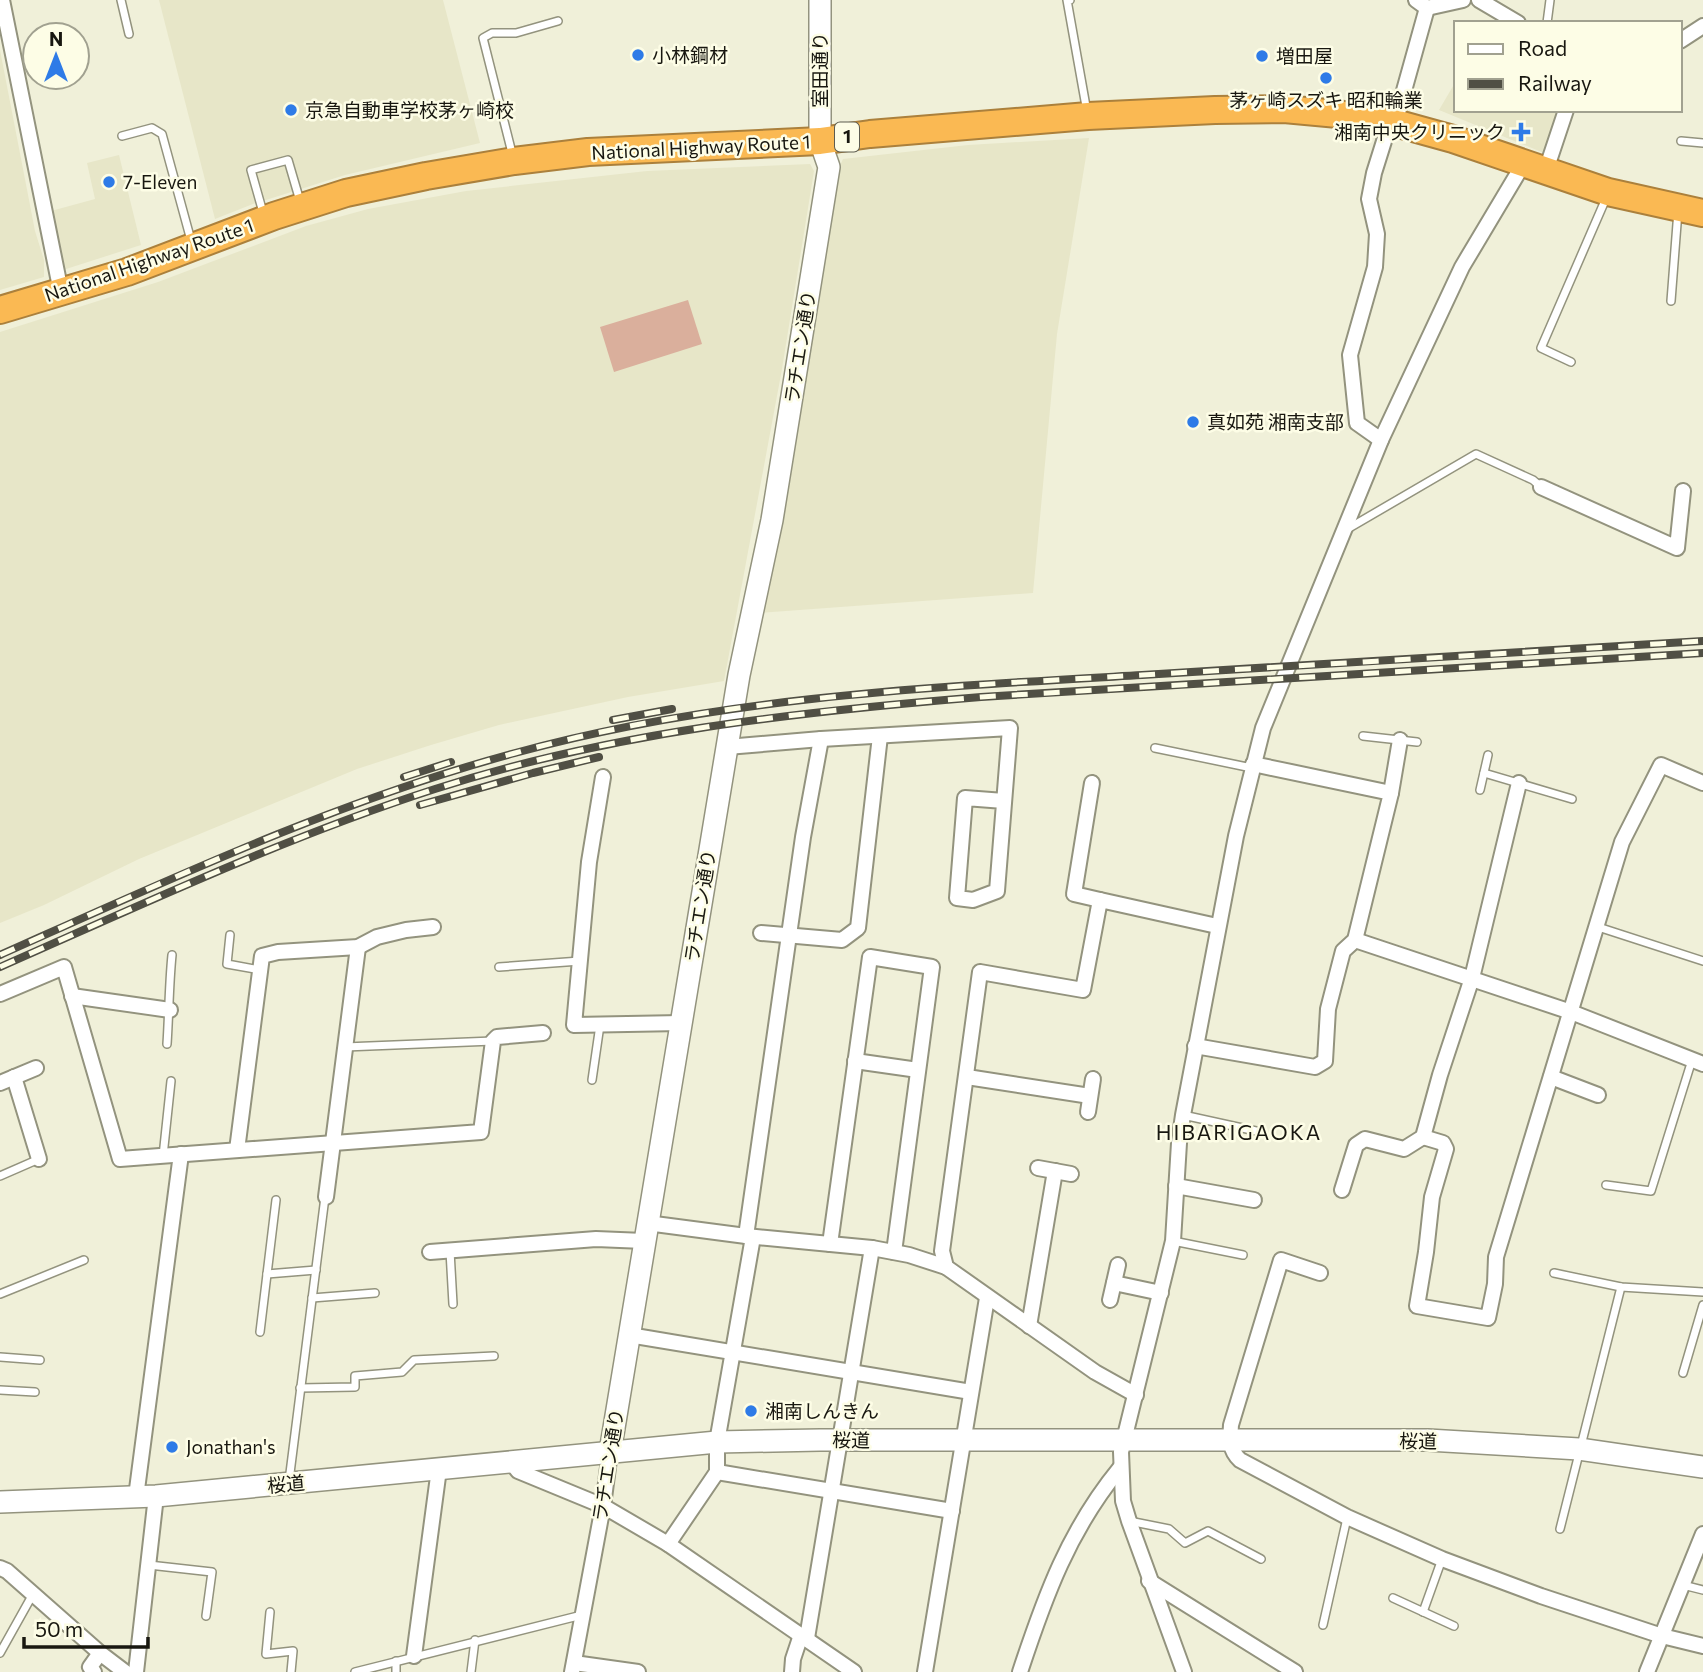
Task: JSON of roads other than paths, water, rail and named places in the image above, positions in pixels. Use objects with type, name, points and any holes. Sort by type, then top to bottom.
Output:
[{"type":"highway","name":"National Highway Route 1","points":[[0,310],[127,272],[265,220],[359,190],[514,161],[588,152],[820,141],[1088,116],[1284,109],[1338,114],[1392,123],[1453,139],[1608,192],[1691,210]]},
{"type":"street","points":[[2,0],[61,292]]},
{"type":"street","name":"室田通り","points":[[820,0],[820,141]]},
{"type":"street","points":[[1381,440],[1357,423],[1350,355],[1375,267],[1377,234],[1369,199],[1374,173],[1392,123],[1422,4],[1463,0]]},
{"type":"street","points":[[1479,0],[1515,21]]},
{"type":"street","points":[[1682,40],[1703,26]]},
{"type":"street","points":[[1184,1672],[1149,1581],[1123,1502],[1120,1468],[1124,1441],[1173,1241],[1183,1115],[1217,926],[1252,766],[1263,729],[1381,440],[1462,267],[1535,167],[1565,112]]},
{"type":"street","name":"ラチエン通り","points":[[573,1668],[603,1506],[743,654],[772,520],[829,167],[820,141]]},
{"type":"street","points":[[1541,487],[1677,548],[1683,491]]},
{"type":"street","points":[[727,747],[1010,728],[997,891],[973,900],[957,898],[965,798],[1004,801]]},
{"type":"street","points":[[761,933],[842,940],[858,928],[880,736]]},
{"type":"street","points":[[668,1544],[717,1472],[717,1442],[750,1237],[788,935],[821,739]]},
{"type":"street","points":[[1195,1046],[1315,1067],[1325,1061],[1328,1009],[1343,951],[1355,940],[1391,793],[1400,740]]},
{"type":"street","points":[[1423,1137],[1443,1143],[1446,1149],[1432,1197],[1417,1306],[1488,1318],[1495,1284],[1496,1257],[1622,842],[1661,765],[1703,783]]},
{"type":"street","points":[[1252,766],[1391,793]]},
{"type":"street","points":[[603,777],[589,862],[574,1025],[681,1023]]},
{"type":"street","points":[[1092,783],[1074,894],[1217,926]]},
{"type":"street","points":[[1342,1191],[1356,1144],[1364,1139],[1404,1149],[1423,1137],[1472,978],[1519,783]]},
{"type":"street","points":[[946,1267],[942,1251],[980,972],[1083,990],[1100,900]]},
{"type":"street","points":[[237,1150],[262,956],[278,952],[358,947],[377,937],[433,927]]},
{"type":"street","points":[[1355,940],[1571,1012],[1697,1062]]},
{"type":"street","points":[[326,1197],[358,947]]},
{"type":"street","points":[[830,1244],[870,957],[932,967],[894,1252]]},
{"type":"street","points":[[0,994],[64,968],[120,1159],[481,1132],[493,1041],[497,1037],[543,1033]]},
{"type":"street","points":[[72,996],[170,1010]]},
{"type":"street","points":[[855,1061],[918,1070]]},
{"type":"street","points":[[36,1069],[7,1080],[39,1160]]},
{"type":"street","points":[[967,1077],[1090,1096]]},
{"type":"street","points":[[1551,1077],[1598,1095]]},
{"type":"street","points":[[1088,1112],[1093,1079]]},
{"type":"street","points":[[136,1672],[149,1565],[146,1497],[181,1154]]},
{"type":"street","points":[[1038,1168],[1071,1174]]},
{"type":"street","points":[[1029,1326],[1055,1171]]},
{"type":"street","points":[[1176,1186],[1254,1200]]},
{"type":"street","points":[[430,1252],[596,1239],[646,1232],[750,1237],[894,1252],[946,1267],[1094,1372],[1136,1395]]},
{"type":"street","points":[[792,1672],[793,1659],[804,1637],[832,1490],[872,1248]]},
{"type":"street","points":[[1320,1273],[1281,1260],[1231,1424],[1230,1441],[1234,1455],[1240,1461],[1347,1517],[1442,1559],[1541,1596],[1662,1636],[1703,1646]]},
{"type":"street","points":[[1110,1300],[1118,1265]]},
{"type":"street","points":[[1114,1283],[1161,1293]]},
{"type":"street","points":[[925,1672],[987,1298]]},
{"type":"street","points":[[629,1335],[971,1392]]},
{"type":"street","name":"桜道","points":[[0,1502],[146,1497],[717,1442],[1429,1440],[1579,1449],[1703,1467]]},
{"type":"street","points":[[511,1462],[531,1478],[603,1506],[668,1544],[854,1672]]},
{"type":"street","points":[[1020,1672],[1040,1613],[1077,1529],[1099,1494],[1120,1468]]},
{"type":"street","points":[[414,1656],[439,1469]]},
{"type":"street","points":[[717,1472],[952,1511]]},
{"type":"street","points":[[1647,1672],[1702,1540]]},
{"type":"street","points":[[0,1568],[125,1672]]},
{"type":"street","points":[[1149,1581],[1295,1672]]},
{"type":"street","points":[[94,1672],[90,1667],[100,1653]]},
{"type":"street","points":[[573,1668],[638,1672]]},
{"type":"lane","points":[[121,0],[129,34]]},
{"type":"lane","points":[[1070,0],[1067,0],[1088,116]]},
{"type":"lane","points":[[1547,21],[1550,0]]},
{"type":"lane","points":[[514,161],[483,38],[492,33],[516,33],[558,21]]},
{"type":"lane","points":[[122,136],[152,128],[162,134],[193,248]]},
{"type":"lane","points":[[1681,141],[1703,143]]},
{"type":"lane","points":[[265,220],[251,170],[288,160],[302,207]]},
{"type":"lane","points":[[1571,362],[1541,348],[1608,192]]},
{"type":"lane","points":[[1671,301],[1691,210]]},
{"type":"lane","points":[[1344,531],[1476,454],[1533,480],[1541,487]]},
{"type":"lane","points":[[1363,736],[1417,742]]},
{"type":"lane","points":[[1155,748],[1252,766]]},
{"type":"lane","points":[[1480,790],[1488,755]]},
{"type":"lane","points":[[1484,773],[1572,799]]},
{"type":"lane","points":[[1595,925],[1703,961]]},
{"type":"lane","points":[[230,934],[227,964],[260,970]]},
{"type":"lane","points":[[167,1044],[170,1010],[167,1000],[172,955]]},
{"type":"lane","points":[[499,967],[580,961]]},
{"type":"lane","points":[[592,1080],[601,1024]]},
{"type":"lane","points":[[345,1047],[493,1041]]},
{"type":"lane","points":[[1606,1185],[1651,1191],[1697,1062]]},
{"type":"lane","points":[[163,1156],[171,1082]]},
{"type":"lane","points":[[1183,1115],[1256,1131]]},
{"type":"lane","points":[[0,1176],[39,1160]]},
{"type":"lane","points":[[289,1484],[326,1197]]},
{"type":"lane","points":[[261,1332],[276,1200]]},
{"type":"lane","points":[[1173,1241],[1242,1255]]},
{"type":"lane","points":[[450,1251],[453,1304]]},
{"type":"lane","points":[[0,1294],[84,1260]]},
{"type":"lane","points":[[267,1274],[316,1270]]},
{"type":"lane","points":[[1554,1273],[1621,1287],[1702,1292],[1703,1282]]},
{"type":"lane","points":[[1559,1529],[1621,1287]]},
{"type":"lane","points":[[312,1298],[375,1293]]},
{"type":"lane","points":[[1683,1373],[1703,1305]]},
{"type":"lane","points":[[300,1388],[355,1387],[355,1376],[401,1372],[414,1360],[494,1356]]},
{"type":"lane","points":[[0,1357],[40,1360]]},
{"type":"lane","points":[[0,1390],[35,1392]]},
{"type":"lane","points":[[1323,1625],[1347,1517]]},
{"type":"lane","points":[[1129,1521],[1169,1529],[1185,1543],[1208,1531],[1261,1559]]},
{"type":"lane","points":[[1423,1612],[1442,1559]]},
{"type":"lane","points":[[149,1565],[212,1572],[206,1616]]},
{"type":"lane","points":[[1683,1585],[1703,1590]]},
{"type":"lane","points":[[0,1653],[33,1593]]},
{"type":"lane","points":[[1393,1598],[1454,1626]]},
{"type":"lane","points":[[270,1612],[266,1654],[293,1651],[291,1672]]},
{"type":"lane","points":[[355,1672],[582,1615]]},
{"type":"lane","points":[[471,1672],[475,1640]]},
{"type":"lane","points":[[396,1661],[396,1672]]},
{"type":"railway","points":[[0,955],[254,844],[383,794],[515,753],[669,719],[826,698],[984,684],[1703,641]]},
{"type":"railway","points":[[0,967],[215,872],[379,808],[502,769],[637,739],[774,718],[981,697],[1703,653]]},
{"type":"railway","points":[[613,720],[672,709]]},
{"type":"railway","points":[[420,805],[599,757]]},
{"type":"railway","points":[[404,777],[451,762]]},
{"type":"place","name":"小林鋼材","points":[[638,55]]},
{"type":"place","name":"増田屋","points":[[1262,56]]},
{"type":"place","name":"茅ヶ崎スズキ 昭和輪業","points":[[1326,78]]},
{"type":"place","name":"京急自動車学校茅ヶ崎校","points":[[291,110]]},
{"type":"place","name":"湘南中央クリニック","points":[[1521,132]]},
{"type":"place","name":"7-Eleven","points":[[109,182]]},
{"type":"place","name":"真如苑 湘南支部","points":[[1193,422]]},
{"type":"place","name":"湘南しんきん","points":[[751,1411]]},
{"type":"place","name":"Jonathan's","points":[[172,1447]]},
{"type":"district","name":"HIBARIGAOKA","points":[[1239,1133]]}]
